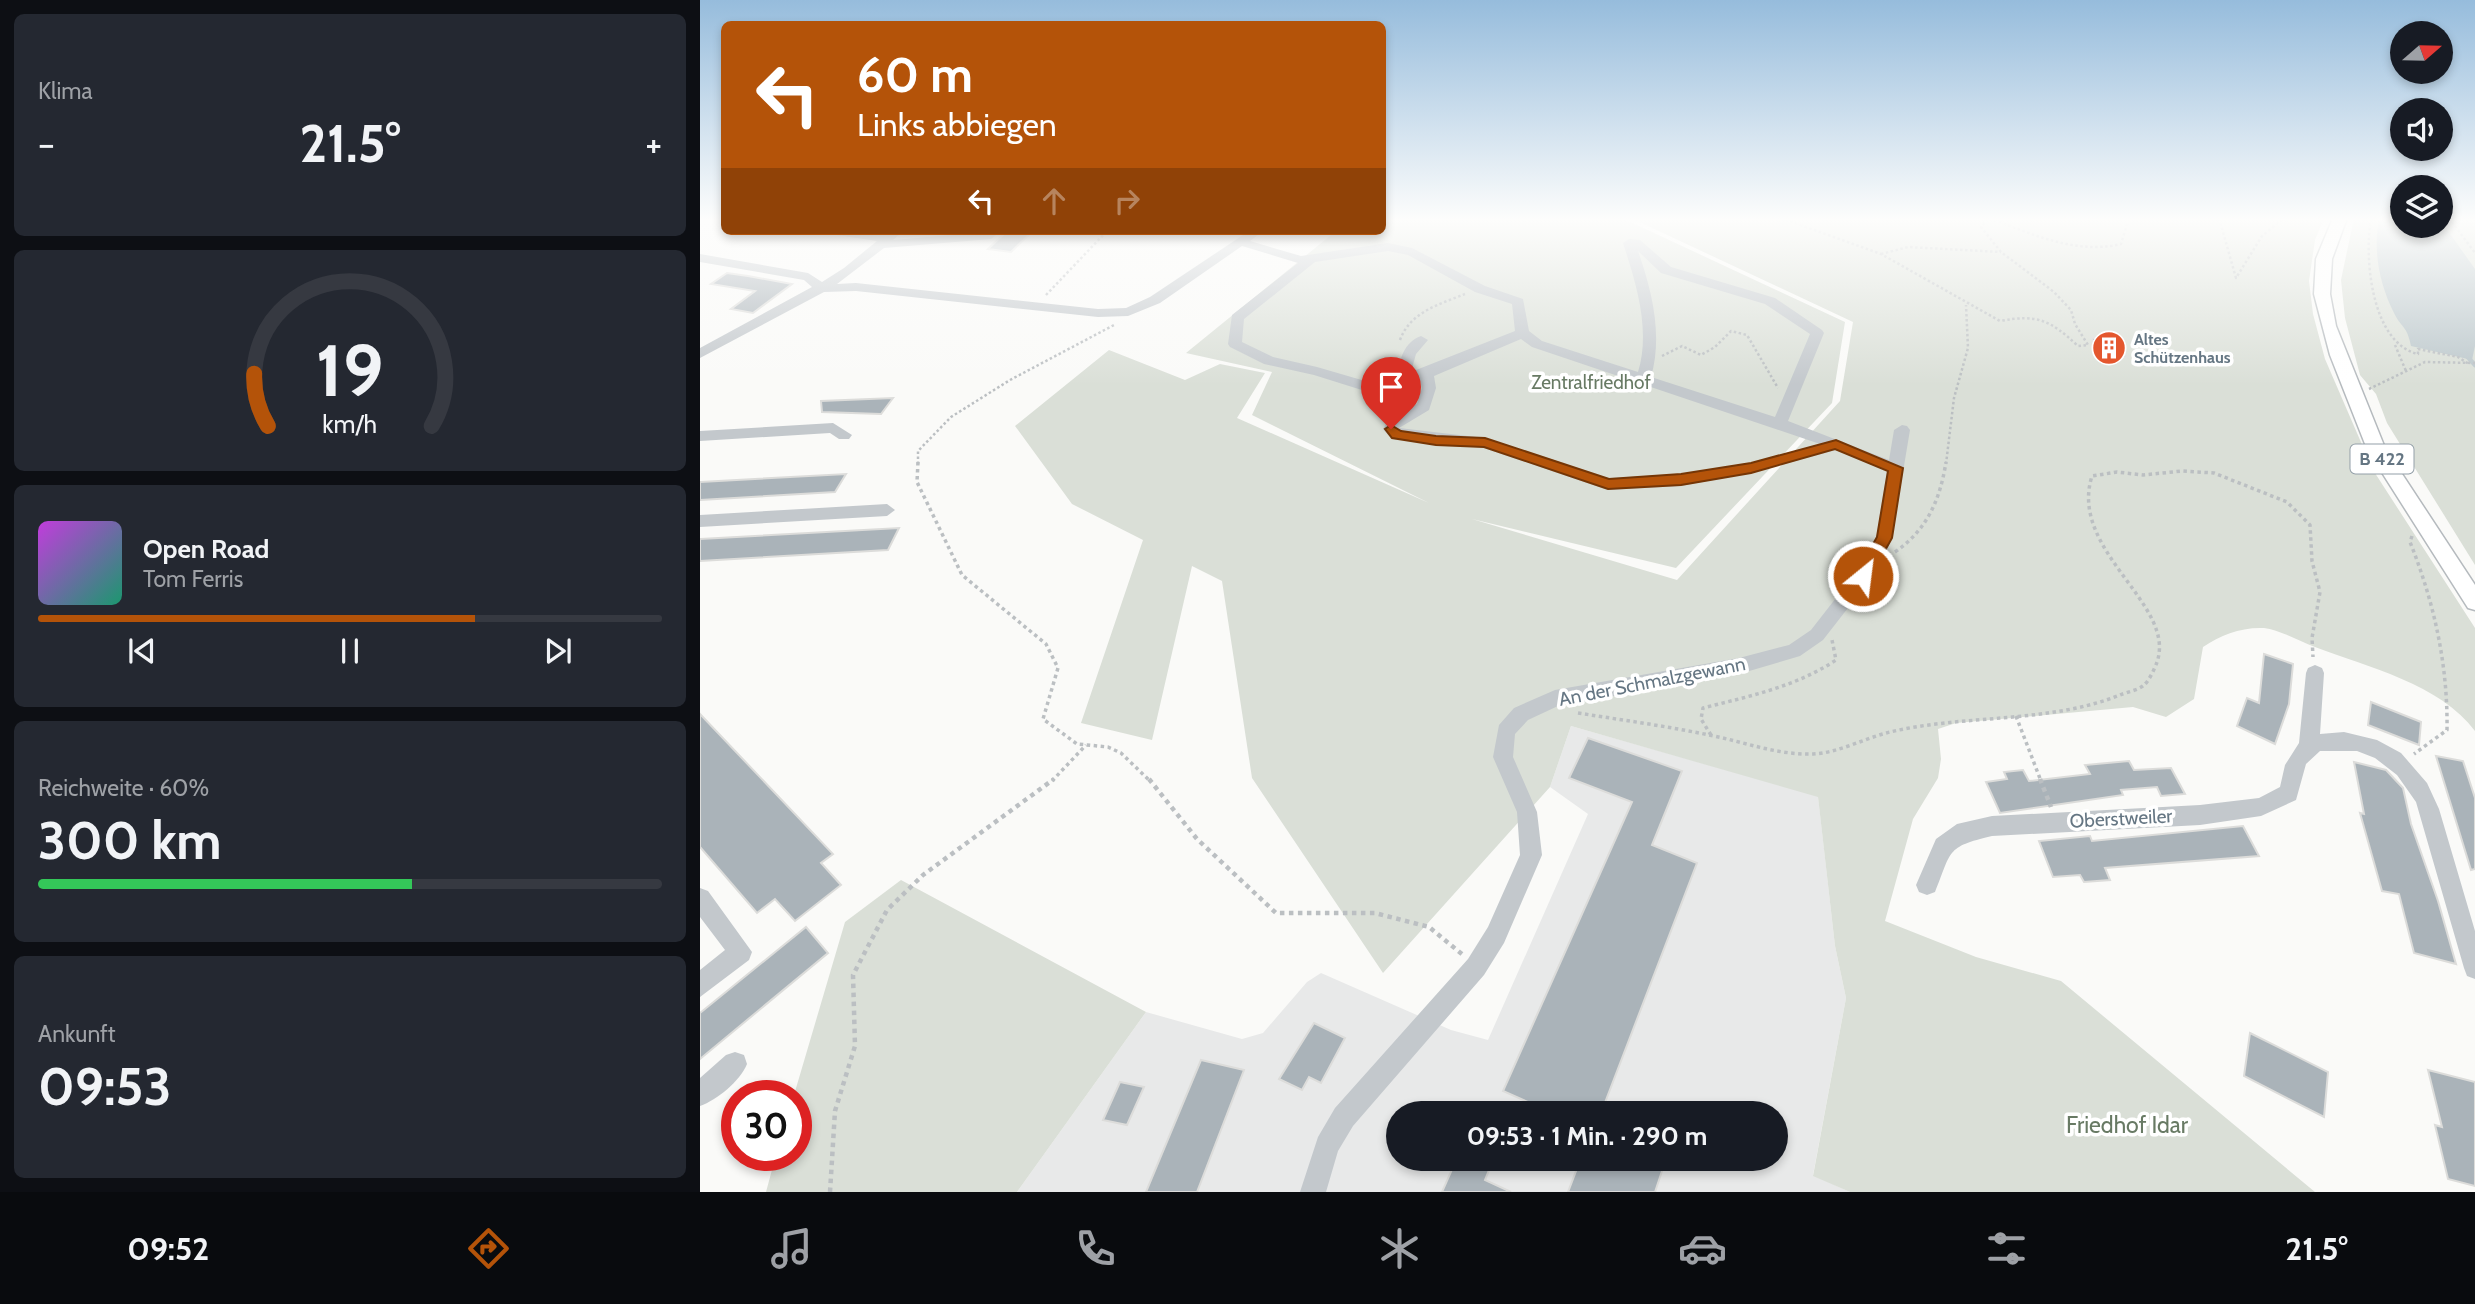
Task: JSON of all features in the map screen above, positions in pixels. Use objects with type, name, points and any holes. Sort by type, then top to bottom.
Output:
[{"type":"main road","name":"B 422","points":[[2323,274],[2322,294],[2328,326],[2376,449],[2475,602]]},
{"type":"street","points":[[789,274],[808,277],[821,288],[856,287],[1098,313],[1128,312],[1155,300],[1194,274]]},
{"type":"street","points":[[700,354],[845,274]]},
{"type":"street","points":[[1293,274],[1237,318],[1234,344],[1269,361],[1317,371],[1365,386],[1426,374],[1522,333]]},
{"type":"street","points":[[1452,274],[1480,289],[1518,302],[1522,333],[1537,344],[1836,444],[1895,468]]},
{"type":"street","points":[[1640,274],[1650,361],[1643,378]]},
{"type":"street","points":[[1678,274],[1770,301],[1818,333],[1779,425]]},
{"type":"street","points":[[1403,378],[1409,353],[1421,340]]},
{"type":"street","points":[[1426,374],[1429,388],[1424,407],[1394,423],[1391,429],[1397,435],[1485,443],[1608,484],[1681,480],[1751,468],[1836,444]]},
{"type":"street","points":[[700,436],[833,428],[844,435]]},
{"type":"street","name":"An der Schmalzgewann","points":[[1313,1192],[1327,1146],[1344,1116],[1476,967],[1496,936],[1531,855],[1527,811],[1503,757],[1506,730],[1521,714],[1555,698],[1739,666],[1794,651],[1817,635],[1868,566],[1884,538],[1902,430]]},
{"type":"street","points":[[700,521],[887,510]]},
{"type":"street","name":"Oberstweiler","points":[[1927,885],[1943,846],[1957,834],[1992,826],[2200,814],[2261,807],[2289,793],[2295,762],[2309,746],[2315,673]]},
{"type":"street","points":[[2309,746],[2333,741],[2362,745],[2387,754],[2421,791],[2475,968]]},
{"type":"street","points":[[700,899],[741,952],[700,985]]},
{"type":"street","points":[[700,1094],[735,1064]]},
{"type":"path","points":[[1035,306],[1066,274]]},
{"type":"path","points":[[1914,274],[1966,305],[2000,321],[2026,316],[2054,324],[2078,346],[2088,345],[2075,324],[2071,310],[2054,292],[2030,274]]},
{"type":"path","points":[[2370,274],[2383,322],[2406,371]]},
{"type":"path","points":[[1409,353],[1399,348],[1402,333],[1409,323],[1434,306],[1480,289]]},
{"type":"path","points":[[1868,566],[1907,546],[1933,514],[1947,464],[1953,403],[1969,347],[1966,305]]},
{"type":"path","points":[[1128,312],[1112,327],[1010,380],[951,417],[918,451],[917,482],[962,575],[1045,644],[1058,668],[1043,719],[1077,744],[1108,747],[1121,753],[1147,777],[1197,839],[1276,913],[1375,913],[1429,927],[1476,967]]},
{"type":"path","points":[[1650,361],[1682,346],[1701,355],[1715,347],[1731,331],[1746,335],[1775,387],[1791,397]]},
{"type":"path","points":[[2394,342],[2411,352],[2418,354],[2418,349],[2458,357],[2469,364]]},
{"type":"path","points":[[2354,397],[2425,362],[2475,363]]},
{"type":"path","points":[[1576,713],[1712,735],[1767,751],[1816,754],[1913,727],[1951,720],[2016,716],[2105,701],[2145,685],[2158,662],[2159,629],[2107,553],[2094,526],[2086,495],[2092,476],[2117,472],[2143,475],[2182,471],[2214,473],[2287,502],[2310,525],[2312,561],[2320,593],[2312,638],[2315,673]]},
{"type":"path","points":[[2399,764],[2447,730],[2449,701],[2426,578],[2410,542],[2418,517]]},
{"type":"path","points":[[1712,735],[1701,719],[1703,708],[1786,686],[1818,673],[1836,660],[1832,640],[1817,635]]},
{"type":"path","points":[[2016,716],[2057,822]]},
{"type":"path","points":[[830,1192],[835,1111],[855,1046],[853,975],[887,910],[923,875],[1056,778],[1086,744]]},
{"type":"shaded area","points":[[2380,274],[2475,274],[2475,346],[2472,360],[2411,346],[2406,330],[2389,302]]},
{"type":"shaded area","points":[[1571,726],[1818,796],[1835,946],[1846,998],[1813,1175],[1850,1192],[1017,1192],[1146,1012],[1242,1039],[1263,1033],[1307,982],[1321,973],[1451,1030],[1488,1040],[1588,814],[1550,787]]},
{"type":"green space","points":[[1284,274],[1741,274],[1845,322],[1832,403],[1676,568],[1472,519],[1677,580],[1840,401],[1853,322],[1750,274],[2310,274],[2313,314],[2325,359],[2373,470],[2475,628],[2475,731],[2443,701],[2380,670],[2270,629],[2256,628],[2232,633],[2203,647],[2194,699],[2166,717],[2133,707],[1956,723],[1938,729],[1941,759],[1938,778],[1913,819],[1885,921],[1976,957],[2061,981],[2315,1192],[1850,1192],[1813,1176],[1846,998],[1835,946],[1818,797],[1571,726],[1550,787],[1383,973],[1252,778],[1222,581],[1192,566],[1152,740],[1081,723],[1143,540],[1072,504],[1015,426],[1109,350],[1185,380],[1220,364],[1265,373],[1237,418],[1429,503],[1252,415],[1272,372],[1186,353]]},
{"type":"green space","points":[[2342,274],[2475,274],[2475,565],[2387,423],[2376,394],[2360,375],[2345,318]]},
{"type":"green space","points":[[901,880],[1146,1012],[1017,1192],[766,1192],[772,1171],[812,1171],[812,1080],[798,1080],[845,922]]},
{"type":"building","points":[[726,274],[731,274],[792,284],[753,313],[731,309],[755,291],[711,284]]},
{"type":"building","name":"Altes Schützenhaus","points":[[2114,337],[2127,357],[2104,358],[2091,338]]},
{"type":"building","points":[[893,398],[881,414],[822,412],[821,401]]},
{"type":"building","points":[[846,474],[835,492],[700,500],[700,482]]},
{"type":"building","points":[[899,528],[888,550],[700,561],[700,539]]},
{"type":"building","points":[[2264,654],[2293,664],[2289,704],[2275,744],[2237,726],[2247,698],[2259,703]]},
{"type":"building","points":[[2371,702],[2421,722],[2419,745],[2368,725]]},
{"type":"building","points":[[700,714],[833,854],[821,863],[841,885],[795,921],[775,899],[757,913],[700,847]]},
{"type":"building","points":[[1588,738],[1682,771],[1652,845],[1697,863],[1606,1101],[1526,1101],[1503,1091],[1632,802],[1569,778]]},
{"type":"building","points":[[2436,756],[2463,761],[2475,798],[2475,869],[2471,870]]},
{"type":"building","points":[[2129,761],[2134,770],[2171,768],[2185,794],[2161,796],[2157,787],[2121,790],[2123,795],[2000,813],[1986,782],[2007,779],[2004,772],[2023,770],[2029,781],[2090,774],[2085,765]]},
{"type":"building","points":[[2354,762],[2386,770],[2403,788],[2411,824],[2438,901],[2456,964],[2414,953],[2399,894],[2382,891],[2360,813],[2364,814]]},
{"type":"building","points":[[2243,826],[2259,856],[2105,868],[2110,880],[2084,882],[2080,875],[2053,877],[2039,841],[2090,836],[2092,841]]},
{"type":"building","points":[[806,927],[828,953],[700,1059],[700,1013]]},
{"type":"building","points":[[1314,1023],[1345,1038],[1321,1083],[1309,1077],[1302,1090],[1279,1079]]},
{"type":"building","points":[[2250,1033],[2328,1072],[2324,1117],[2244,1076]]},
{"type":"building","points":[[1201,1060],[1244,1070],[1197,1192],[1146,1192]]},
{"type":"building","points":[[2428,1070],[2475,1082],[2475,1186],[2448,1179],[2435,1125],[2442,1127]]},
{"type":"building","points":[[1120,1082],[1144,1087],[1127,1125],[1103,1120]]},
{"type":"building","points":[[1451,1171],[1489,1171],[1485,1180],[1511,1192],[1442,1192]]},
{"type":"building","points":[[1576,1171],[1662,1171],[1655,1192],[1568,1192]]},
{"type":"waterway","points":[[2465,354],[2475,365]]},
{"type":"place","name":"Altes Schützenhaus","points":[[2109,348]]},
{"type":"route","points":[[1391,429],[1397,435],[1485,443],[1608,484],[1681,480],[1751,468],[1836,444],[1895,468],[1884,538],[1863,576]]},
{"type":"park label","name":"Zentralfriedhof","points":[[1591,382]]},
{"type":"park label","name":"Friedhof Idar","points":[[2127,1125]]}]
